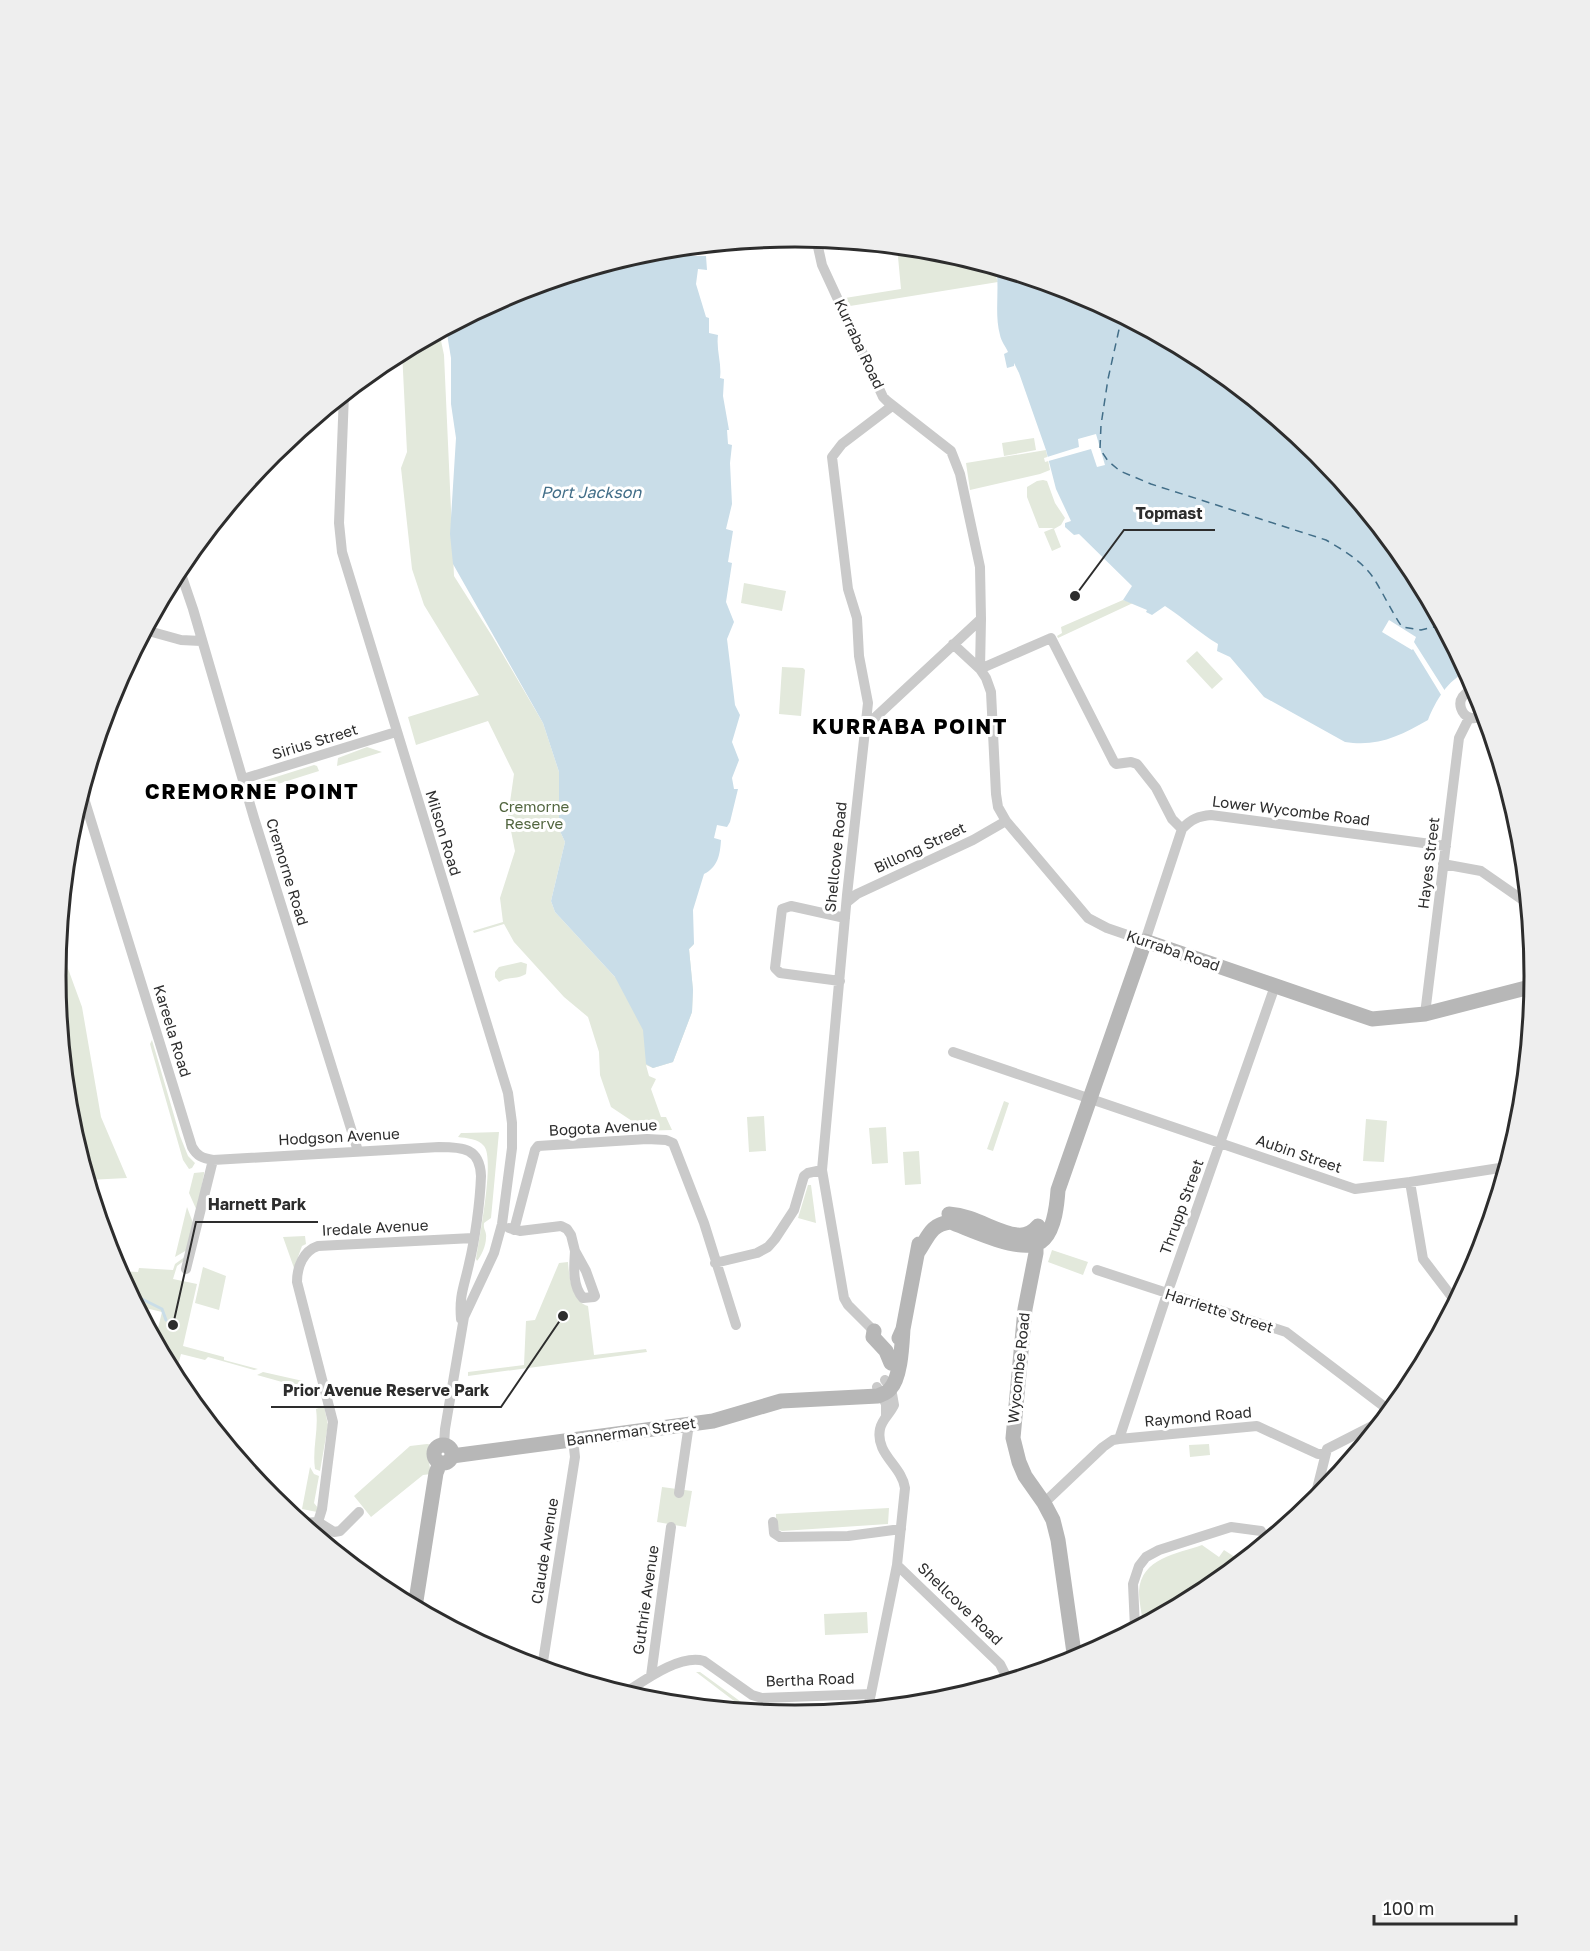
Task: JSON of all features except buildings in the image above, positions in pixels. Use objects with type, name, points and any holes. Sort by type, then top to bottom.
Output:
[{"type":"main road","name":"Kurraba Road","points":[[1145,941],[1372,1019],[1425,1014],[1523,989]]},
{"type":"main road","name":"Wycombe Road","points":[[1073,1649],[1058,1539],[1053,1520],[1025,1476],[1013,1438],[1025,1309],[1035,1238],[1058,1190],[1145,941]]},
{"type":"main road","points":[[884,1387],[898,1367],[920,1236],[926,1223],[937,1216],[950,1214],[966,1216],[1017,1235],[1035,1238]]},
{"type":"main road","points":[[884,1387],[903,1329]]},
{"type":"main road","points":[[874,1331],[873,1337],[886,1351],[891,1363]]},
{"type":"main road","name":"Bannerman Street","points":[[445,1455],[719,1420],[778,1402],[884,1387]]},
{"type":"main road","points":[[415,1598],[436,1473],[445,1455]]},
{"type":"street","name":"Kurraba Road","points":[[818,247],[822,265],[839,304],[884,396],[892,406],[951,451],[960,474],[980,567],[980,669]]},
{"type":"street","name":"Milson Road","points":[[344,403],[339,523],[341,546],[508,1093],[513,1135],[502,1224],[494,1253],[466,1310],[462,1325]]},
{"type":"street","name":"Shellcove Road","points":[[874,1331],[844,1298],[822,1170],[867,697],[859,656],[857,618],[848,589],[832,457],[842,444],[892,406]]},
{"type":"street","name":"Cremorne Road","points":[[183,580],[358,1151]]},
{"type":"street","points":[[866,726],[981,619]]},
{"type":"street","points":[[153,632],[181,640],[201,641]]},
{"type":"street","points":[[980,669],[1051,638],[1114,762],[1116,764],[1131,762],[1137,764],[1156,788],[1172,819],[1182,830],[1145,941]]},
{"type":"street","name":"Kurraba Road","points":[[953,644],[980,669],[991,692],[996,794],[998,807],[1006,821],[1088,918],[1101,926],[1145,941]]},
{"type":"street","name":"Hayes Street","points":[[1425,1014],[1459,738],[1469,718],[1461,710],[1462,699],[1467,693]]},
{"type":"street","points":[[1469,718],[1477,719]]},
{"type":"street","name":"Sirius Street","points":[[243,779],[396,732]]},
{"type":"street","name":"Kareela Road","points":[[86,806],[192,1147],[201,1157],[213,1160]]},
{"type":"street","name":"Lower Wycombe Road","points":[[1182,830],[1193,819],[1211,815],[1446,846]]},
{"type":"street","name":"Billong Street","points":[[847,902],[856,894],[973,840],[1006,821]]},
{"type":"street","points":[[1443,864],[1481,871],[1519,898]]},
{"type":"street","points":[[840,981],[780,974],[775,968],[782,909],[790,906],[845,918]]},
{"type":"street","name":"Thrupp Street","points":[[1119,1439],[1167,1294],[1275,986]]},
{"type":"street","name":"Aubin Street","points":[[953,1052],[1355,1189],[1498,1168]]},
{"type":"street","name":"Bogota Avenue","points":[[514,1230],[538,1146],[666,1140],[673,1143],[704,1223],[736,1325]]},
{"type":"street","name":"Hodgson Avenue","points":[[213,1160],[452,1147],[467,1150],[477,1157],[481,1168],[480,1195],[473,1238]]},
{"type":"street","points":[[186,1269],[213,1160]]},
{"type":"street","points":[[715,1263],[757,1253],[768,1246],[794,1210],[804,1176],[807,1173],[822,1170]]},
{"type":"street","points":[[1410,1182],[1423,1259],[1450,1295]]},
{"type":"street","points":[[502,1224],[514,1230],[564,1227],[571,1235],[575,1251]]},
{"type":"street","points":[[445,1455],[445,1429],[462,1325],[460,1304],[473,1238]]},
{"type":"street","name":"Iredale Avenue","points":[[318,1522],[322,1509],[333,1422],[297,1282],[297,1273],[306,1253],[318,1246],[473,1238]]},
{"type":"street","points":[[469,1265],[472,1271],[482,1277]]},
{"type":"street","name":"Harriette Street","points":[[1096,1270],[1286,1332],[1383,1406]]},
{"type":"street","name":"Shellcove Road","points":[[884,1387],[894,1405],[886,1415],[879,1439],[884,1452],[905,1484],[897,1565],[1000,1664],[1005,1674]]},
{"type":"street","points":[[679,1493],[689,1424]]},
{"type":"street","name":"Raymond Road","points":[[1044,1503],[1113,1440],[1257,1426],[1318,1454],[1325,1454]]},
{"type":"street","points":[[1318,1482],[1327,1449],[1364,1430]]},
{"type":"street","name":"Claude Avenue","points":[[543,1659],[574,1457],[573,1439]]},
{"type":"street","points":[[312,1522],[318,1522],[329,1531],[340,1531],[359,1512]]},
{"type":"street","points":[[773,1522],[774,1533],[780,1537],[848,1536],[901,1529]]},
{"type":"street","name":"Guthrie Avenue","points":[[651,1676],[671,1527]]},
{"type":"street","points":[[1134,1620],[1132,1584],[1139,1566],[1146,1557],[1159,1550],[1231,1527],[1261,1531]]},
{"type":"street","points":[[870,1700],[897,1565]]},
{"type":"street","name":"Bertha Road","points":[[635,1686],[680,1662],[695,1659],[704,1661],[752,1695],[762,1698],[871,1694]]},
{"type":"green space","points":[[898,254],[984,271],[995,274],[998,282],[850,306],[845,298],[901,289]]},
{"type":"green space","name":"Cremorne Reserve","points":[[441,339],[444,355],[454,576],[543,723],[559,772],[559,829],[565,842],[551,901],[555,912],[615,977],[694,944],[689,949],[693,990],[692,1012],[673,1062],[653,1068],[646,1065],[649,1076],[656,1079],[651,1089],[661,1117],[666,1117],[672,1130],[638,1131],[635,1123],[611,1107],[600,1075],[599,1052],[588,1017],[564,997],[514,942],[504,924],[474,933],[473,931],[503,922],[500,898],[515,851],[508,816],[514,774],[488,721],[416,745],[408,717],[479,695],[424,605],[412,569],[401,468],[407,452],[403,361]]},
{"type":"green space","points":[[1034,438],[1036,450],[1004,456],[1002,443]]},
{"type":"green space","points":[[1046,450],[1050,470],[970,490],[966,463]]},
{"type":"green space","points":[[1043,480],[1047,481],[1055,503],[1065,518],[1061,525],[1054,529],[1061,547],[1052,551],[1044,532],[1054,528],[1039,528],[1027,497],[1027,487]]},
{"type":"green space","points":[[744,583],[786,591],[782,611],[741,603]]},
{"type":"green space","points":[[1123,600],[1133,603],[1058,638],[1057,636],[1062,633],[1061,627]]},
{"type":"green space","points":[[1197,651],[1223,679],[1212,689],[1186,661]]},
{"type":"green space","points":[[782,667],[805,670],[801,716],[779,714]]},
{"type":"green space","points":[[367,747],[382,752],[337,766],[338,758]]},
{"type":"green space","points":[[314,765],[319,771],[262,789],[260,782]]},
{"type":"green space","points":[[521,962],[527,964],[526,974],[499,982],[495,977],[495,972],[499,967]]},
{"type":"green space","points":[[66,964],[82,1007],[101,1117],[127,1178],[96,1180],[91,1164],[72,1071]]},
{"type":"green space","points":[[152,1040],[180,1136],[188,1156],[195,1163],[189,1169],[183,1160],[150,1044]]},
{"type":"green space","points":[[1004,1101],[1009,1103],[993,1151],[987,1149]]},
{"type":"green space","points":[[764,1116],[766,1151],[749,1152],[747,1117]]},
{"type":"green space","points":[[1366,1119],[1387,1121],[1384,1162],[1363,1161]]},
{"type":"green space","points":[[886,1127],[888,1163],[872,1164],[869,1128]]},
{"type":"green space","points":[[499,1132],[491,1218],[484,1223],[486,1241],[477,1261],[487,1182],[487,1154],[484,1146],[479,1142],[458,1137],[461,1133]]},
{"type":"green space","points":[[919,1151],[921,1184],[905,1185],[903,1152]]},
{"type":"green space","points":[[204,1172],[197,1211],[189,1193],[194,1173]]},
{"type":"green space","points":[[808,1185],[811,1185],[816,1223],[798,1218]]},
{"type":"green space","points":[[187,1207],[193,1223],[187,1250],[175,1257]]},
{"type":"green space","points":[[305,1236],[306,1244],[302,1246],[294,1268],[283,1237]]},
{"type":"green space","points":[[1052,1250],[1088,1262],[1083,1275],[1048,1262]]},
{"type":"green space","points":[[186,1256],[185,1260],[177,1266],[173,1279],[197,1284],[183,1346],[258,1369],[254,1370],[208,1357],[205,1360],[181,1354],[178,1364],[158,1329],[162,1312],[147,1308],[129,1272],[138,1272],[139,1268],[173,1270],[175,1264]]},
{"type":"green space","points":[[568,1262],[575,1294],[583,1304],[588,1306],[594,1355],[646,1349],[647,1352],[468,1376],[468,1372],[524,1365],[526,1321],[535,1320],[559,1263]]},
{"type":"green space","points":[[203,1267],[226,1276],[219,1310],[195,1303]]},
{"type":"green space","points":[[263,1372],[304,1383],[300,1387],[257,1375]]},
{"type":"green space","points":[[324,1406],[328,1425],[320,1471],[315,1469],[314,1461],[316,1409]]},
{"type":"green space","points":[[1209,1444],[1210,1455],[1190,1457],[1189,1445]]},
{"type":"green space","points":[[433,1445],[428,1456],[431,1474],[423,1475],[371,1517],[354,1496],[410,1446]]},
{"type":"green space","points":[[310,1467],[314,1474],[319,1476],[314,1503],[318,1508],[317,1512],[302,1509]]},
{"type":"green space","points":[[662,1487],[692,1491],[686,1527],[657,1522]]},
{"type":"green space","points":[[889,1508],[888,1524],[782,1531],[776,1529],[776,1514]]},
{"type":"green space","points":[[1202,1545],[1219,1557],[1224,1550],[1235,1557],[1200,1582],[1142,1616],[1139,1599],[1141,1580],[1153,1564]]},
{"type":"green space","points":[[867,1612],[868,1633],[825,1635],[824,1614]]},
{"type":"green space","points":[[696,1672],[700,1672],[742,1702],[735,1702]]},
{"type":"water","name":"Port Jackson","points":[[690,255],[706,256],[707,270],[698,269],[696,284],[706,317],[709,318],[709,333],[718,335],[720,378],[724,379],[723,396],[729,430],[727,430],[728,444],[732,445],[730,463],[732,504],[726,529],[733,531],[728,562],[732,563],[726,602],[734,622],[727,639],[735,705],[740,715],[732,742],[739,760],[732,778],[734,789],[738,789],[730,822],[727,827],[717,825],[714,838],[721,840],[719,856],[712,868],[704,874],[693,910],[694,944],[689,949],[693,990],[692,1012],[673,1062],[653,1068],[646,1064],[643,1030],[615,977],[555,912],[551,901],[565,842],[559,829],[559,772],[543,723],[453,564],[450,534],[456,438],[451,404],[451,358],[447,335],[516,302],[606,271]]},
{"type":"water","points":[[996,275],[1029,285],[1074,302],[1160,344],[1239,397],[1276,427],[1310,460],[1343,495],[1401,570],[1426,611],[1459,676],[1438,699],[1428,720],[1388,739],[1368,743],[1345,742],[1264,697],[1230,657],[1217,651],[1218,644],[1165,606],[1152,615],[1146,612],[1147,610],[1123,600],[1132,586],[1079,534],[1074,535],[1065,527],[1065,523],[1071,521],[1056,489],[1046,450],[1019,373],[1014,363],[1014,366],[1007,368],[1004,354],[1008,352],[998,327]]},
{"type":"pier","points":[[1096,434],[1105,465],[1097,467],[1091,449],[1045,462],[1044,458],[1079,447],[1078,439]]},
{"type":"pier","points":[[1389,620],[1416,637],[1414,642],[1447,694],[1443,698],[1413,649],[1382,632]]},
{"type":"waterway","points":[[141,1299],[162,1309],[166,1320]]},
{"type":"ferry route","points":[[1120,324],[1101,425],[1100,449],[1108,461],[1120,471],[1151,484],[1326,540],[1347,553],[1366,569],[1402,627],[1421,630],[1435,627]]},
{"type":"place","name":"Topmast","points":[[1075,596]]},
{"type":"place","name":"Prior Avenue Reserve Park","points":[[563,1316]]},
{"type":"place","name":"Harnett Park","points":[[173,1325]]},
{"type":"district","name":"KURRABA POINT","points":[[910,727]]},
{"type":"district","name":"CREMORNE POINT","points":[[252,792]]}]
